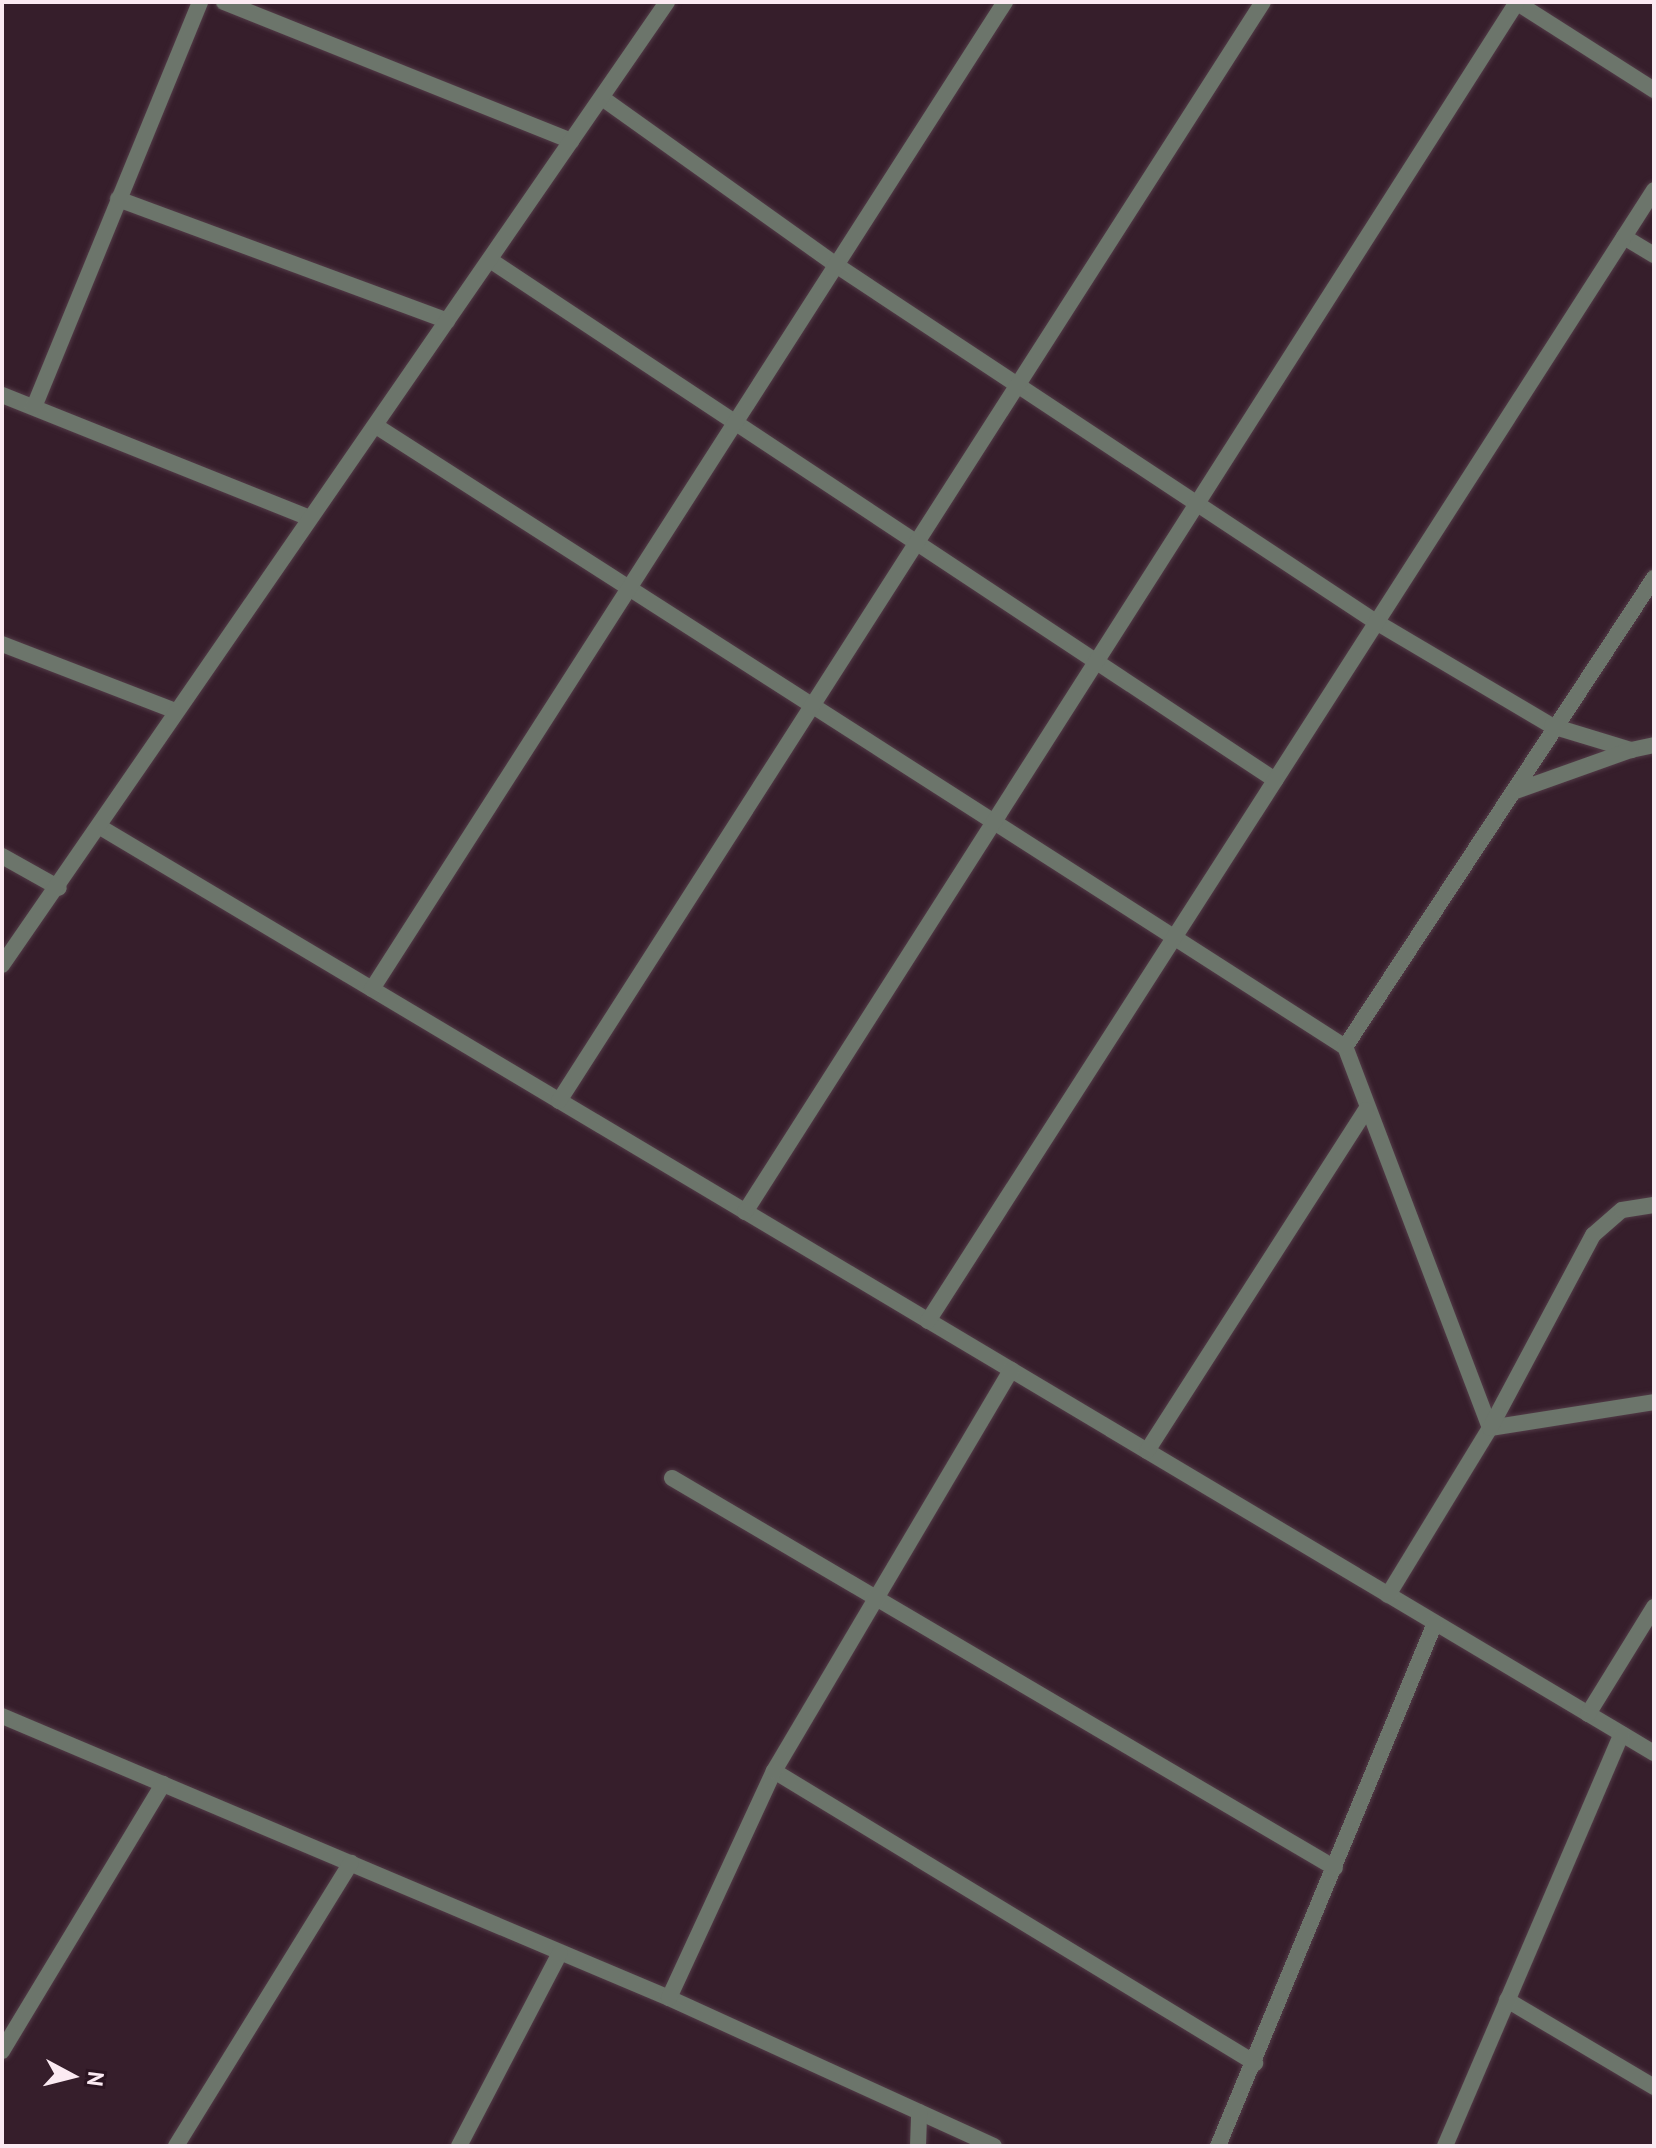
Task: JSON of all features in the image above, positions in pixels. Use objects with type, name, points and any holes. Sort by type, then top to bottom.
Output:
[{"type":"street","points":[[34,407],[200,2]]},
{"type":"street","points":[[224,2],[571,141]]},
{"type":"street","points":[[2,965],[59,888],[307,517],[376,426],[667,2]]},
{"type":"street","points":[[372,989],[629,588],[732,421],[1005,2]]},
{"type":"street","points":[[559,1101],[1263,2]]},
{"type":"street","points":[[745,1212],[1517,2],[1654,90]]},
{"type":"street","points":[[602,98],[836,265],[1376,622],[1552,726],[1631,750]]},
{"type":"street","points":[[928,1321],[1654,190]]},
{"type":"street","points":[[118,199],[447,321]]},
{"type":"street","points":[[1624,237],[1654,255]]},
{"type":"street","points":[[490,260],[1275,780]]},
{"type":"street","points":[[2,395],[307,517]]},
{"type":"street","points":[[376,426],[1345,1047],[1366,1110],[1490,1428]]},
{"type":"street","points":[[1345,1047],[1513,792],[1552,726],[1654,578]]},
{"type":"street","points":[[2,644],[176,711]]},
{"type":"street","points":[[1513,792],[1631,750],[1654,745]]},
{"type":"street","points":[[100,827],[1654,1753]]},
{"type":"street","points":[[2,856],[59,888]]},
{"type":"street","points":[[1147,1451],[1366,1110]]},
{"type":"street","points":[[1388,1595],[1490,1428],[1593,1235],[1622,1210],[1654,1205]]},
{"type":"street","points":[[669,1998],[774,1771],[874,1597],[1011,1370]]},
{"type":"street","points":[[1490,1428],[1654,1402]]},
{"type":"street","points":[[672,1478],[1335,1868]]},
{"type":"street","points":[[1588,1714],[1654,1607]]},
{"type":"street","points":[[1218,2146],[1435,1623]]},
{"type":"street","points":[[2,1716],[669,1998],[994,2146]]},
{"type":"street","points":[[1445,2146],[1622,1734]]},
{"type":"street","points":[[774,1771],[1255,2063]]},
{"type":"street","points":[[2,2051],[163,1784]]},
{"type":"street","points":[[176,2146],[351,1863]]},
{"type":"street","points":[[459,2146],[560,1953]]},
{"type":"street","points":[[1507,2000],[1654,2087]]},
{"type":"street","points":[[918,2146],[919,2112]]}]
